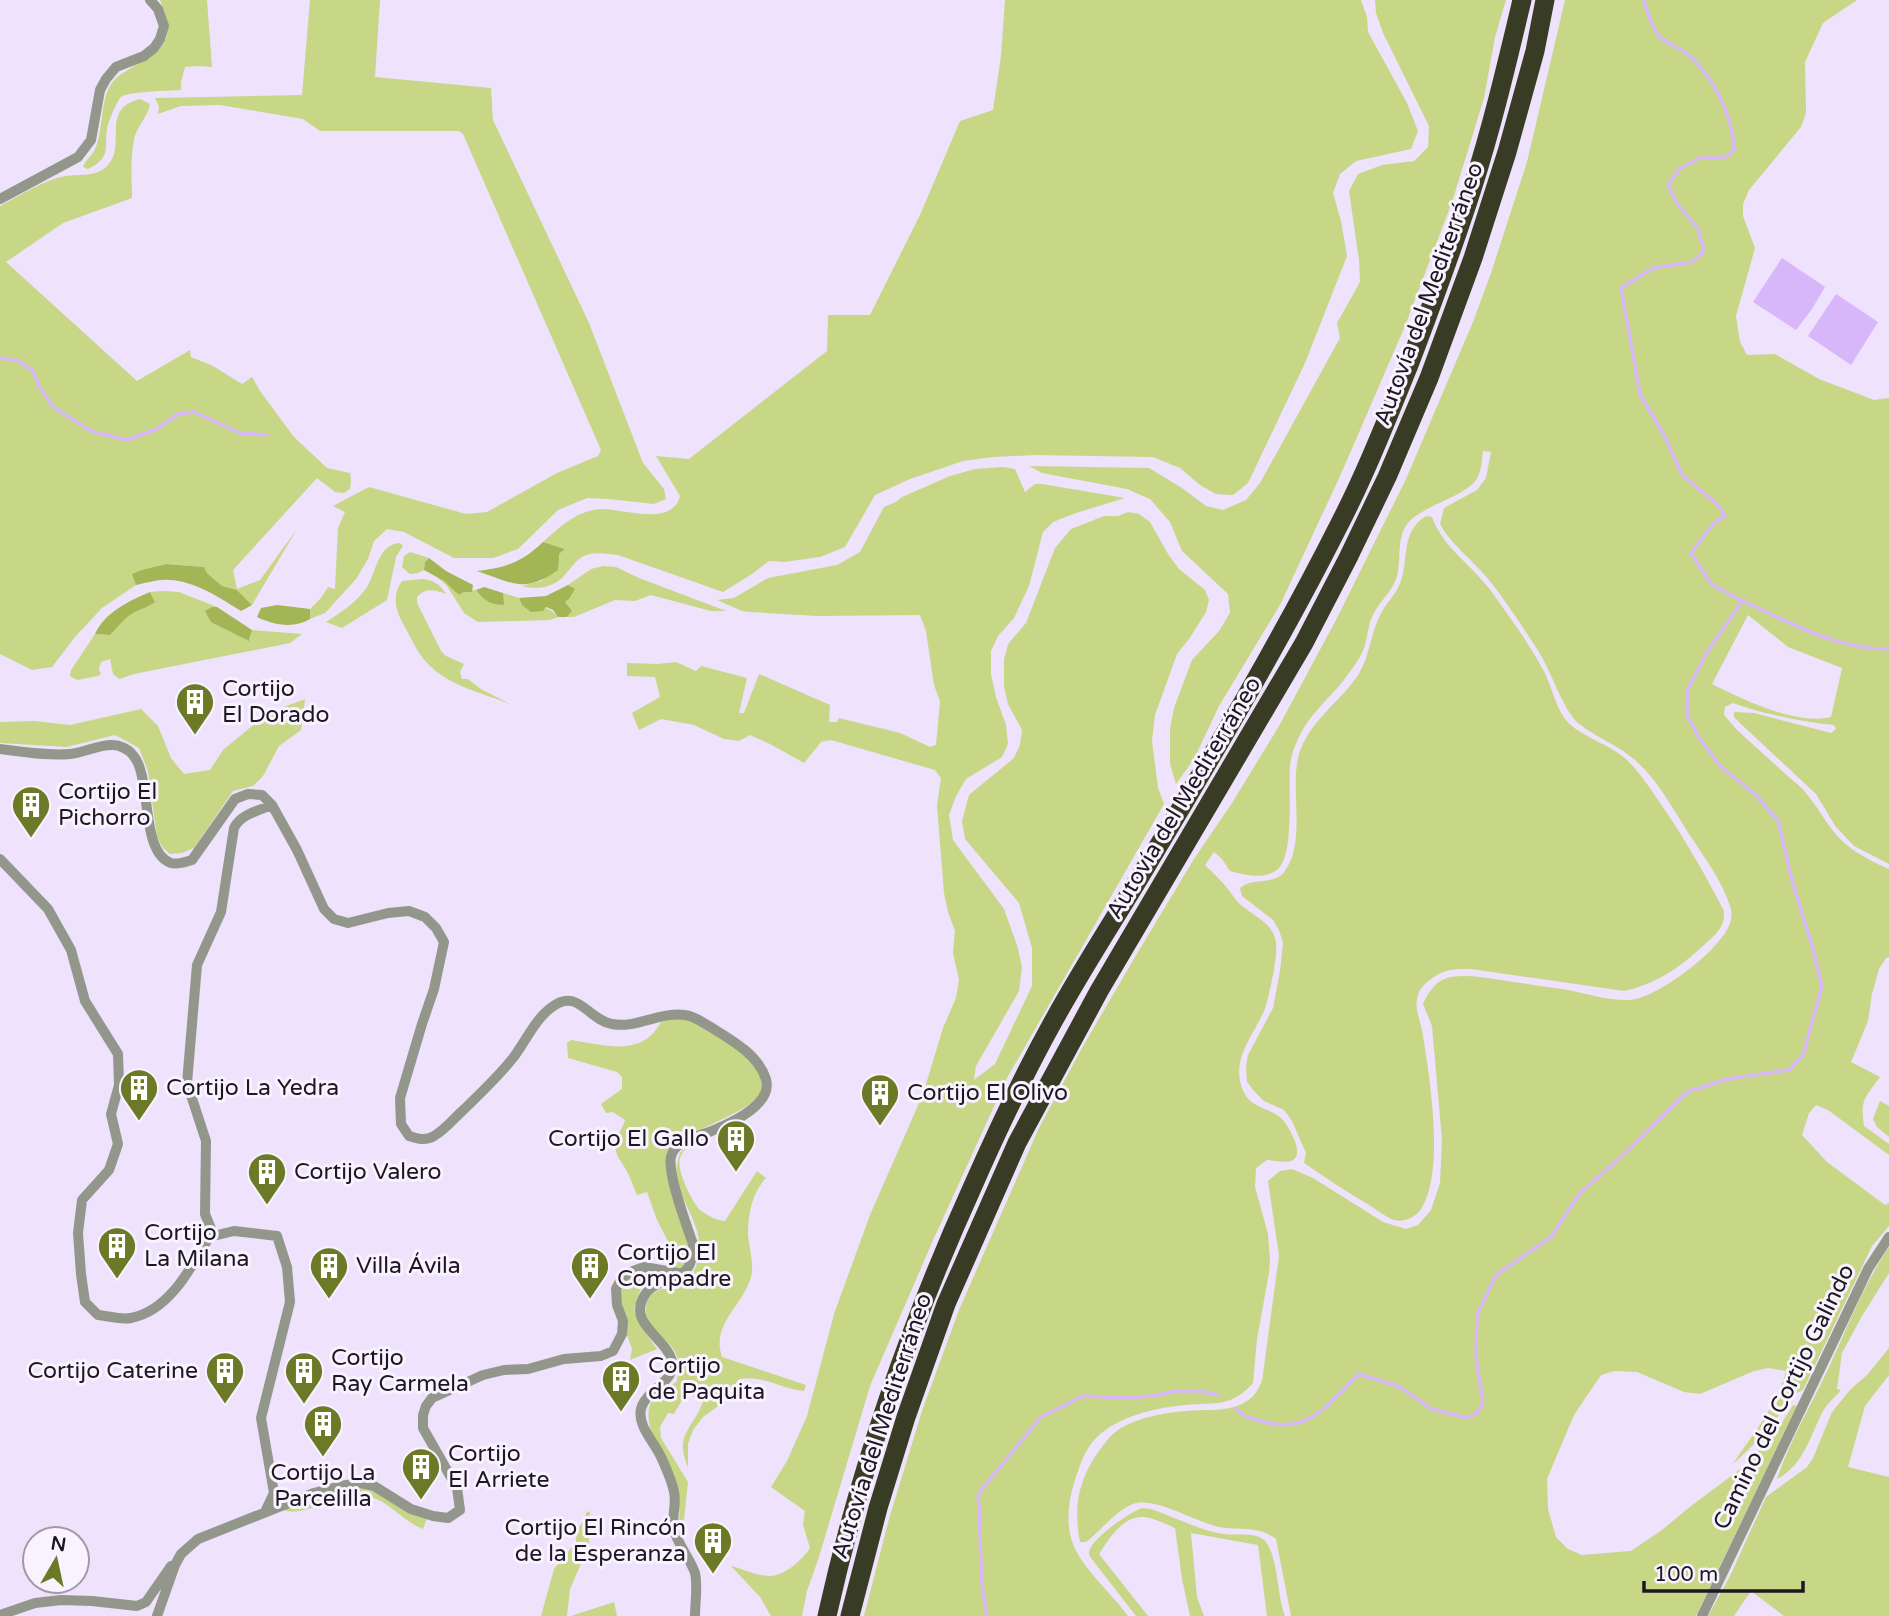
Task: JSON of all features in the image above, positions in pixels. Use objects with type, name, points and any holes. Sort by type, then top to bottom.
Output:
[{"type":"highway","name":"Autovía del Mediterráneo","points":[[827,1616],[873,1443],[908,1340],[996,1133],[1054,1020],[1251,689],[1339,525],[1387,419],[1435,298],[1472,187],[1502,83],[1522,0]]},
{"type":"highway","name":"Autovía del Mediterráneo","points":[[850,1616],[878,1508],[910,1404],[946,1304],[1017,1143],[1098,991],[1304,643],[1387,477],[1429,378],[1473,258],[1507,152],[1535,51],[1545,0]]},
{"type":"street","points":[[0,199],[78,157],[91,140],[100,90],[106,79],[116,67],[144,56],[160,39],[164,26],[158,9],[150,0]]},
{"type":"street","points":[[0,749],[71,754],[112,745],[132,753],[137,761],[145,792],[148,822],[157,851],[172,863],[192,860],[229,804],[241,795],[262,795],[272,805],[297,850],[324,909],[334,919],[348,923],[409,911],[425,917],[436,928],[444,942],[434,989],[400,1098],[401,1124],[409,1136],[420,1139],[432,1137],[442,1130],[513,1058],[545,1013],[563,1000],[573,1000],[602,1021],[614,1025],[666,1016],[685,1015],[695,1018],[731,1039],[758,1063],[767,1081],[763,1101],[715,1130],[674,1149],[671,1172],[693,1244],[691,1265],[684,1274],[656,1286],[642,1299],[640,1313],[643,1323],[672,1358],[673,1367],[669,1376],[646,1399],[641,1409],[642,1423],[660,1455],[674,1493],[674,1529],[695,1575],[695,1616]]},
{"type":"street","points":[[214,1236],[205,1214],[206,1141],[187,1083],[197,965],[221,912],[237,821],[272,805]]},
{"type":"street","points":[[0,859],[48,909],[71,950],[85,1001],[118,1055],[119,1085],[111,1114],[118,1144],[109,1170],[82,1200],[78,1233],[85,1302],[98,1315],[130,1318],[156,1308],[173,1291],[193,1265],[209,1237],[234,1231],[277,1236],[287,1268],[290,1302],[261,1418],[274,1493],[265,1512]]},
{"type":"street","name":"Camino del Cortijo Galindo","points":[[1702,1616],[1868,1269],[1889,1237]]},
{"type":"street","points":[[157,1616],[175,1565],[181,1554],[198,1539],[314,1493],[360,1483],[374,1486],[411,1509],[448,1518],[460,1510],[457,1488],[424,1428],[423,1415],[432,1398],[483,1375],[504,1370],[528,1370],[564,1359],[601,1356],[612,1351],[622,1334],[623,1321],[617,1305],[616,1289],[620,1281],[628,1273],[643,1267],[684,1274]]},
{"type":"street","points":[[0,1615],[35,1603],[61,1600],[137,1606],[146,1602],[169,1567],[175,1565]]},
{"type":"green space","points":[[160,0],[207,0],[212,67],[185,67],[181,90],[141,92],[121,97],[107,128],[104,156],[96,165],[88,169],[83,167],[98,142],[105,101],[112,83],[164,42],[167,25]]},
{"type":"green space","points":[[310,0],[380,0],[375,77],[491,88],[493,120],[589,323],[643,463],[664,489],[666,499],[654,504],[587,498],[558,510],[518,549],[493,558],[454,558],[404,532],[387,529],[374,541],[368,559],[356,579],[325,613],[310,619],[310,609],[328,587],[335,589],[338,528],[345,512],[333,506],[369,487],[466,514],[487,512],[557,473],[598,456],[601,450],[463,134],[459,131],[320,131],[303,119],[220,105],[181,106],[158,114],[159,107],[155,98],[302,95]]},
{"type":"green space","points":[[1005,0],[1361,0],[1367,17],[1368,32],[1407,103],[1418,131],[1411,149],[1356,161],[1340,174],[1333,193],[1347,256],[1305,363],[1248,483],[1233,495],[1216,494],[1180,468],[1153,457],[1034,455],[963,461],[910,479],[875,495],[845,547],[820,557],[784,562],[769,561],[723,592],[618,555],[601,553],[588,554],[581,558],[564,576],[549,585],[539,588],[522,586],[542,581],[565,549],[543,542],[576,516],[600,509],[657,514],[675,506],[680,496],[656,456],[689,459],[827,351],[828,315],[870,315],[920,215],[960,121],[993,110]]},
{"type":"green space","points":[[1375,0],[1506,0],[1495,37],[1484,98],[1452,202],[1405,326],[1341,474],[1280,605],[1219,706],[1194,759],[1176,784],[1170,764],[1170,729],[1174,708],[1192,660],[1219,631],[1230,613],[1228,594],[1182,551],[1170,522],[1150,499],[1127,489],[1042,473],[1029,466],[1149,468],[1206,506],[1223,510],[1246,500],[1260,483],[1340,338],[1337,323],[1360,282],[1349,191],[1358,174],[1382,165],[1414,161],[1428,147],[1429,126],[1383,33]]},
{"type":"green space","points":[[1565,0],[1857,0],[1823,23],[1805,62],[1806,113],[1801,127],[1749,190],[1743,204],[1743,216],[1755,248],[1736,316],[1740,342],[1747,355],[1775,354],[1819,379],[1874,400],[1889,398],[1889,864],[1854,846],[1836,827],[1816,794],[1734,717],[1734,712],[1754,713],[1831,733],[1836,729],[1834,725],[1783,717],[1733,703],[1725,707],[1724,715],[1803,789],[1842,841],[1864,857],[1889,869],[1889,957],[1879,969],[1868,1021],[1851,1062],[1880,1077],[1865,1099],[1864,1126],[1889,1144],[1889,1155],[1828,1110],[1816,1105],[1809,1113],[1802,1135],[1827,1162],[1885,1205],[1889,1203],[1889,1226],[1872,1246],[1803,1390],[1792,1395],[1769,1430],[1733,1464],[1777,1396],[1786,1371],[1768,1368],[1754,1371],[1700,1394],[1684,1392],[1637,1372],[1614,1371],[1601,1375],[1574,1415],[1547,1479],[1548,1509],[1556,1537],[1568,1549],[1582,1555],[1631,1551],[1662,1530],[1743,1467],[1775,1434],[1793,1405],[1797,1406],[1696,1616],[1291,1616],[1276,1539],[1262,1532],[1219,1527],[1156,1504],[1137,1503],[1123,1509],[1086,1542],[1080,1542],[1077,1510],[1080,1489],[1093,1460],[1113,1434],[1130,1423],[1151,1416],[1237,1406],[1255,1394],[1262,1381],[1279,1256],[1268,1181],[1280,1171],[1292,1169],[1313,1178],[1383,1222],[1406,1229],[1418,1225],[1431,1210],[1440,1183],[1442,1140],[1432,1026],[1423,1004],[1436,985],[1442,980],[1461,976],[1622,1000],[1640,998],[1662,988],[1694,965],[1710,951],[1729,925],[1730,906],[1722,888],[1659,787],[1635,760],[1572,717],[1542,657],[1514,614],[1489,580],[1450,539],[1440,524],[1444,508],[1477,490],[1486,478],[1491,452],[1483,451],[1480,470],[1473,483],[1457,495],[1415,516],[1408,523],[1401,537],[1397,577],[1371,618],[1362,652],[1344,680],[1315,712],[1300,735],[1291,761],[1288,837],[1283,862],[1277,870],[1260,876],[1230,871],[1214,852],[1205,865],[1240,904],[1269,927],[1275,938],[1276,958],[1267,1001],[1245,1047],[1239,1075],[1242,1088],[1249,1099],[1284,1122],[1294,1139],[1297,1151],[1291,1161],[1267,1160],[1256,1168],[1255,1187],[1268,1234],[1270,1259],[1253,1383],[1230,1400],[1162,1408],[1126,1419],[1105,1430],[1085,1453],[1071,1498],[1070,1535],[1077,1553],[1090,1572],[1128,1616],[864,1616],[889,1519],[922,1411],[959,1310],[1039,1128],[1135,957],[1279,726],[1336,620],[1406,479],[1473,322],[1527,162]],"holes":[[[1748,615],[1788,647],[1842,668],[1831,717],[1817,719],[1786,714],[1712,684]]]},
{"type":"green space","points":[[140,99],[150,104],[134,140],[132,198],[63,223],[6,262],[137,381],[190,350],[191,357],[213,366],[242,384],[252,377],[294,437],[327,468],[350,473],[350,489],[344,493],[335,492],[317,478],[233,570],[237,589],[260,580],[297,529],[252,605],[237,590],[222,586],[204,567],[166,564],[133,574],[136,585],[102,608],[52,667],[32,670],[0,654],[0,206],[56,178],[103,170],[113,158],[120,111]]},
{"type":"green space","points":[[975,469],[1015,469],[1025,492],[1035,484],[1042,484],[1125,498],[1053,522],[1043,532],[1029,586],[1014,618],[998,636],[991,651],[991,674],[1006,725],[1008,744],[1002,757],[966,779],[949,815],[953,840],[1004,909],[1022,967],[1019,991],[976,1066],[974,1080],[995,1064],[1032,986],[1032,948],[1019,903],[965,839],[962,821],[969,795],[1014,758],[1020,745],[1022,730],[1008,704],[1004,687],[1004,660],[1008,644],[1026,623],[1055,548],[1071,529],[1104,516],[1118,516],[1128,512],[1139,514],[1150,522],[1179,569],[1205,590],[1209,600],[1206,612],[1177,654],[1155,715],[1152,741],[1158,788],[1164,804],[1007,1078],[934,1238],[870,1386],[807,1591],[802,1616],[771,1616],[760,1597],[731,1566],[760,1575],[776,1575],[793,1566],[810,1548],[803,1525],[805,1511],[771,1487],[787,1461],[807,1416],[834,1314],[870,1215],[923,1094],[943,1028],[956,998],[959,980],[953,953],[955,931],[944,893],[937,805],[941,778],[935,770],[831,740],[821,742],[804,763],[750,735],[739,741],[724,739],[694,725],[661,719],[639,730],[632,713],[660,697],[655,677],[627,676],[627,663],[676,662],[696,671],[701,666],[747,678],[739,713],[744,713],[759,674],[830,705],[829,722],[837,722],[839,718],[900,733],[930,747],[936,745],[940,701],[934,685],[926,631],[920,615],[818,616],[750,612],[717,600],[734,598],[768,578],[837,565],[860,552],[884,507],[950,476]]},
{"type":"green space","points":[[1426,516],[1432,517],[1443,538],[1491,591],[1517,628],[1544,672],[1565,719],[1579,731],[1620,754],[1642,778],[1689,847],[1724,915],[1718,931],[1687,960],[1668,974],[1624,991],[1471,969],[1448,971],[1427,982],[1419,991],[1417,1005],[1432,1100],[1432,1172],[1428,1193],[1421,1209],[1409,1219],[1398,1221],[1385,1216],[1304,1163],[1306,1153],[1292,1121],[1284,1110],[1264,1101],[1247,1082],[1248,1055],[1273,1008],[1283,943],[1273,920],[1242,896],[1240,888],[1274,879],[1284,872],[1291,860],[1295,845],[1296,780],[1300,751],[1318,720],[1351,685],[1362,668],[1375,627],[1402,579],[1408,540],[1417,523]]},
{"type":"green space","points":[[543,542],[565,549],[559,554],[558,570],[536,582],[518,584],[477,571],[513,563]]},
{"type":"green space","points":[[400,543],[403,546],[396,557],[387,600],[342,628],[326,622],[361,595],[369,584],[382,554],[392,545]]},
{"type":"green space","points":[[410,552],[429,558],[425,562],[424,570],[410,574],[402,567],[404,556]]},
{"type":"green space","points":[[429,558],[446,571],[473,585],[472,592],[459,595],[444,581],[424,570],[425,562]]},
{"type":"green space","points":[[166,564],[204,567],[222,586],[237,590],[252,605],[241,611],[207,591],[179,581],[161,580],[136,585],[132,574]]},
{"type":"green space","points":[[616,567],[726,611],[711,611],[651,595],[635,601],[615,600],[574,617],[567,617],[572,611],[565,602],[574,589],[568,585],[591,569]]},
{"type":"green space","points":[[435,575],[459,595],[476,590],[488,601],[503,605],[503,593],[519,598],[522,605],[546,608],[558,617],[550,620],[478,622],[464,613],[447,586]]},
{"type":"green space","points":[[422,579],[436,583],[446,594],[427,591],[417,597],[417,603],[441,651],[464,664],[460,672],[462,679],[468,679],[512,705],[446,678],[421,656],[399,616],[396,599],[402,581]]},
{"type":"green space","points":[[568,585],[575,589],[565,602],[572,611],[567,617],[558,617],[553,610],[546,607],[543,611],[531,612],[522,605],[519,598],[546,596]]},
{"type":"green space","points":[[484,587],[503,593],[504,605],[488,602],[482,597],[476,590]]},
{"type":"green space","points":[[150,592],[179,592],[217,607],[212,607],[250,640],[252,630],[302,634],[290,643],[119,679],[113,674],[110,659],[101,662],[101,674],[98,676],[77,680],[70,676],[71,670],[95,634],[110,635],[121,622],[155,602]]},
{"type":"green space","points":[[150,592],[155,602],[131,614],[110,635],[95,634],[111,613]]},
{"type":"green space","points":[[277,605],[310,609],[310,619],[284,625],[257,617],[261,608]]},
{"type":"green space","points":[[217,607],[252,630],[249,641],[211,622],[205,611]]},
{"type":"green space","points":[[305,699],[301,730],[279,746],[263,776],[253,786],[233,791],[194,848],[182,853],[170,854],[157,837],[148,771],[139,748],[115,735],[67,747],[0,743],[0,722],[34,721],[70,725],[141,709],[158,726],[171,758],[184,774],[210,770],[223,750],[268,713]]},
{"type":"green space","points":[[670,1019],[695,1022],[718,1035],[752,1063],[762,1081],[759,1098],[671,1147],[688,1243],[684,1266],[678,1270],[672,1269],[672,1263],[677,1259],[657,1220],[647,1192],[637,1195],[616,1153],[616,1142],[625,1120],[613,1112],[606,1113],[601,1104],[622,1089],[622,1077],[617,1072],[568,1058],[567,1043],[571,1040],[609,1046],[633,1045],[644,1041],[661,1022]]},
{"type":"green space","points":[[1880,1101],[1889,1106],[1889,1137],[1877,1127],[1873,1119]]},
{"type":"green space","points":[[689,1145],[680,1158],[682,1178],[700,1210],[718,1220],[725,1221],[757,1171],[766,1178],[754,1197],[749,1219],[752,1272],[744,1294],[721,1333],[722,1357],[806,1385],[804,1391],[756,1379],[739,1379],[717,1407],[703,1417],[693,1430],[688,1444],[688,1467],[684,1456],[684,1438],[703,1401],[686,1393],[674,1414],[668,1413],[660,1427],[661,1438],[688,1482],[683,1529],[679,1525],[676,1497],[653,1439],[649,1413],[651,1402],[677,1381],[678,1361],[673,1349],[649,1322],[646,1310],[651,1295],[685,1281],[692,1275],[697,1262],[698,1236],[676,1174],[680,1153]]},
{"type":"green space","points":[[1889,1247],[1889,1273],[1842,1353],[1837,1389],[1841,1390],[1823,1411],[1800,1458],[1777,1479],[1857,1305]]},
{"type":"green space","points":[[647,1271],[652,1277],[640,1291],[634,1309],[642,1328],[657,1349],[630,1360],[632,1349],[619,1293],[628,1278]]},
{"type":"green space","points":[[1889,1348],[1889,1375],[1865,1406],[1848,1467],[1889,1477],[1889,1616],[1784,1616],[1751,1591],[1734,1616],[1708,1616],[1730,1576],[1766,1497],[1807,1467],[1832,1412]]},
{"type":"green space","points":[[356,1487],[379,1493],[427,1518],[423,1529],[379,1500],[362,1495],[342,1497],[302,1511],[284,1510],[315,1496]]},
{"type":"green space","points":[[1142,1508],[1216,1533],[1258,1536],[1266,1542],[1273,1557],[1285,1616],[1267,1616],[1258,1545],[1191,1533],[1197,1597],[1204,1616],[1190,1616],[1175,1528],[1156,1520],[1136,1517],[1123,1524],[1112,1535],[1099,1554],[1148,1616],[1136,1616],[1089,1553],[1103,1534]]},
{"type":"green space","points":[[590,1511],[589,1545],[570,1589],[567,1616],[541,1616],[554,1569],[576,1542],[577,1529]]},
{"type":"green space","points":[[614,1602],[617,1616],[571,1616]]},
{"type":"shaded area","points":[[1782,258],[1825,287],[1796,330],[1753,302]]},
{"type":"shaded area","points":[[1836,294],[1878,322],[1851,365],[1808,336]]},
{"type":"waterway","points":[[1236,1409],[1245,1416],[1261,1421],[1292,1424],[1305,1420],[1327,1406],[1359,1374],[1398,1386],[1432,1409],[1467,1418],[1477,1413],[1483,1403],[1476,1357],[1477,1315],[1496,1275],[1551,1237],[1580,1193],[1687,1092],[1728,1079],[1789,1070],[1803,1055],[1822,986],[1778,821],[1755,794],[1722,768],[1699,738],[1687,715],[1688,689],[1706,654],[1742,601],[1711,584],[1691,553],[1713,524],[1725,516],[1718,505],[1682,475],[1665,437],[1640,394],[1621,288],[1653,268],[1692,262],[1704,251],[1698,229],[1678,205],[1668,185],[1678,170],[1699,158],[1724,158],[1734,150],[1733,137],[1726,112],[1708,77],[1687,54],[1659,36],[1644,0]]},
{"type":"waterway","points":[[0,358],[19,361],[33,371],[53,407],[91,431],[127,440],[157,429],[178,414],[194,412],[240,433],[267,435]]},
{"type":"waterway","points":[[1743,601],[1832,640],[1889,649]]},
{"type":"waterway","points":[[987,1616],[982,1586],[978,1494],[1041,1417],[1083,1396],[1125,1398],[1176,1391],[1201,1391],[1218,1395]]},
{"type":"place","name":"Cortijo El Dorado","points":[[195,736]]},
{"type":"place","name":"Cortijo El Pichorro","points":[[31,839]]},
{"type":"place","name":"Cortijo La Yedra","points":[[139,1122]]},
{"type":"place","name":"Cortijo El Olivo","points":[[880,1127]]},
{"type":"place","name":"Cortijo El Gallo","points":[[736,1173]]},
{"type":"place","name":"Cortijo Valero","points":[[267,1206]]},
{"type":"place","name":"Cortijo La Milana","points":[[117,1280]]},
{"type":"place","name":"Villa Ávila","points":[[329,1300]]},
{"type":"place","name":"Cortijo El Compadre","points":[[590,1300]]},
{"type":"place","name":"Cortijo Caterine","points":[[225,1405]]},
{"type":"place","name":"Cortijo Ray Carmela","points":[[304,1405]]},
{"type":"place","name":"Cortijo de Paquita","points":[[621,1413]]},
{"type":"place","name":"Cortijo La Parcelilla","points":[[323,1458]]},
{"type":"place","name":"Cortijo El Arriete","points":[[421,1501]]},
{"type":"place","name":"Cortijo El Rincón de la Esperanza","points":[[713,1575]]}]
